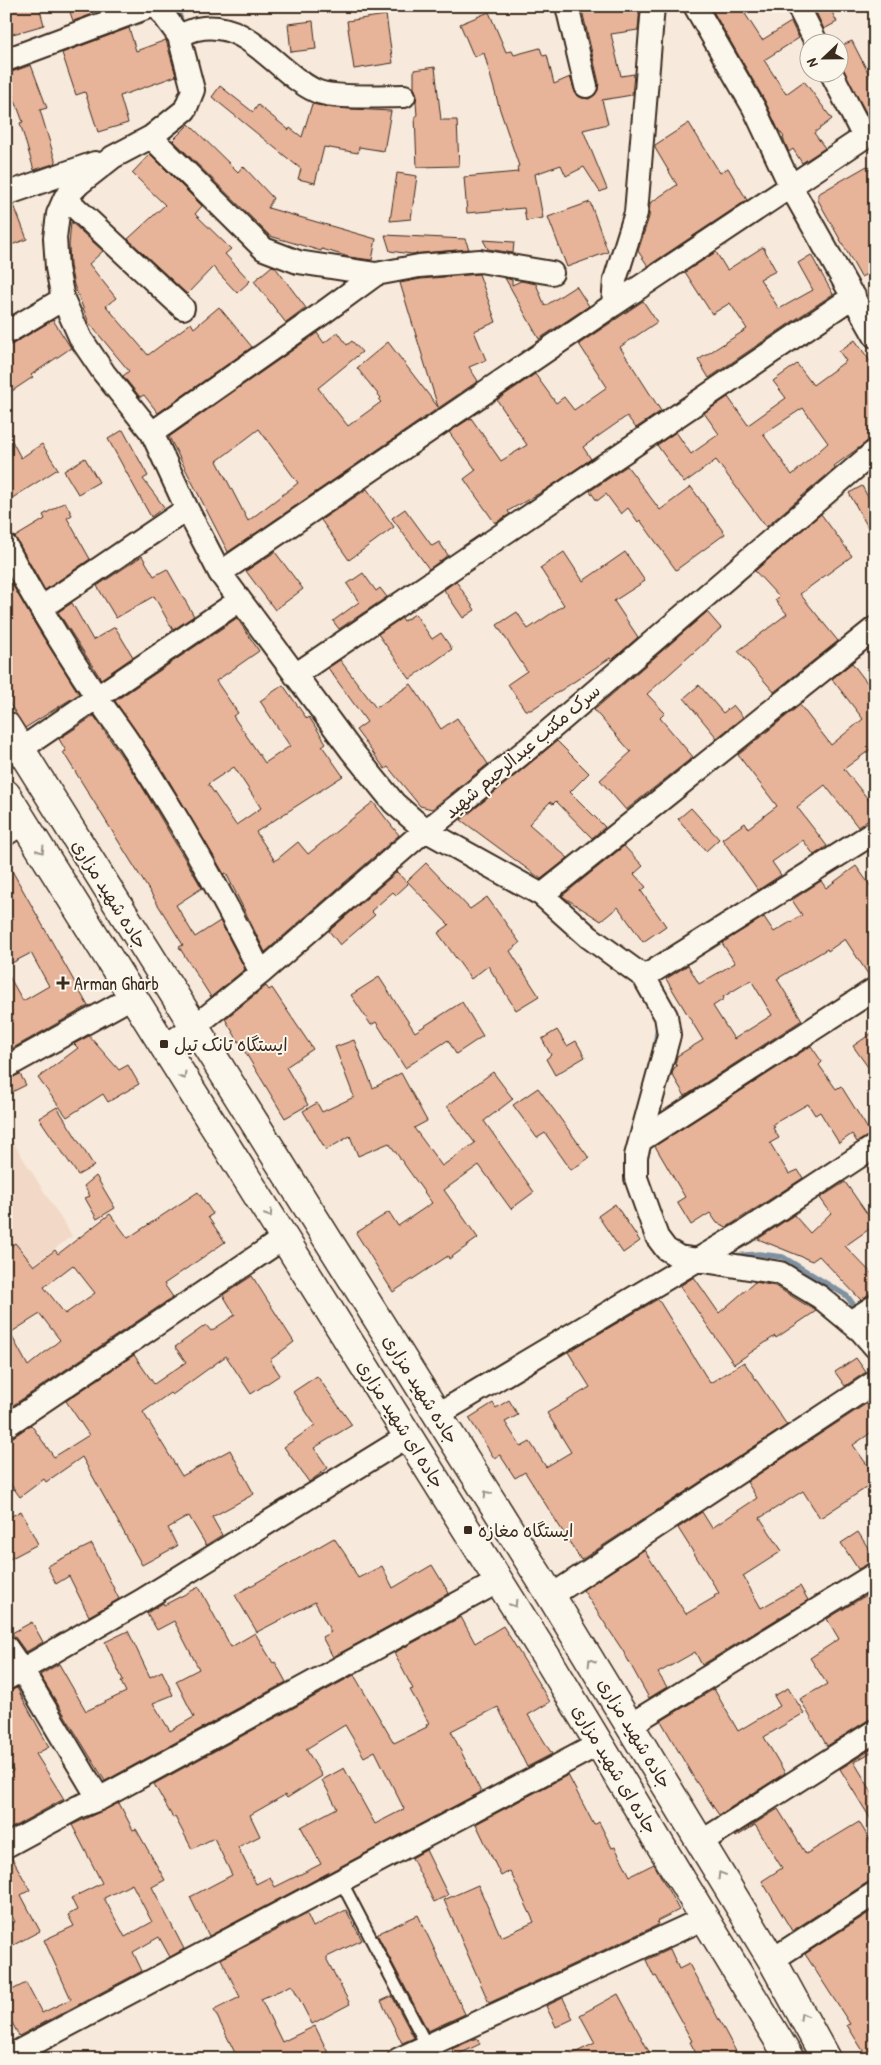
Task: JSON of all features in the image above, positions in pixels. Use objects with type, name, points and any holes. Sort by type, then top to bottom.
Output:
[{"type":"main road","name":"جاده شهید مزاری","points":[[6,726],[551,1596],[772,1960],[826,2059]]},
{"type":"main road","name":"جاده ای شهید مزاری","points":[[6,794],[15,828],[164,1046],[499,1580],[790,2059]]},
{"type":"street","points":[[6,60],[151,6]]},
{"type":"street","points":[[6,194],[113,157],[152,137],[185,110],[193,90],[179,36],[157,6]]},
{"type":"street","points":[[567,6],[586,86]]},
{"type":"street","points":[[613,305],[616,280],[636,213],[653,6]]},
{"type":"street","points":[[695,6],[754,108],[791,187],[875,336]]},
{"type":"street","points":[[798,6],[811,32]]},
{"type":"street","points":[[179,36],[196,29],[219,28],[245,37],[299,81],[317,92],[404,96]]},
{"type":"street","points":[[220,573],[613,305],[869,134],[837,82]]},
{"type":"street","points":[[152,137],[264,249],[298,262],[376,274],[419,266],[480,261],[552,273]]},
{"type":"street","points":[[113,157],[80,183],[65,198],[58,214],[55,238],[57,268],[63,299],[81,339],[104,373],[152,433],[187,509],[220,573],[350,750],[394,803],[425,830],[542,894],[589,937],[644,977],[666,1016],[670,1035],[636,1156],[636,1178],[657,1237],[666,1249],[679,1257],[780,1273],[820,1297],[850,1322],[875,1347]]},
{"type":"street","points":[[65,198],[183,308]]},
{"type":"street","points":[[152,433],[376,274]]},
{"type":"street","points":[[295,675],[854,296]]},
{"type":"street","points":[[6,333],[63,299]]},
{"type":"street","name":"سرک مکتب عبدالرحیم شهید","points":[[164,1046],[194,1027],[261,973],[425,830],[530,747],[875,451]]},
{"type":"street","points":[[40,608],[187,509]]},
{"type":"street","points":[[6,546],[40,608],[97,698],[133,747],[198,852],[261,973]]},
{"type":"street","points":[[21,749],[240,600]]},
{"type":"street","points":[[542,894],[875,628]]},
{"type":"street","points":[[644,977],[875,832]]},
{"type":"street","points":[[640,1140],[875,989]]},
{"type":"street","points":[[6,1067],[132,997]]},
{"type":"street","points":[[437,1414],[746,1231],[875,1146]]},
{"type":"street","points":[[6,1426],[284,1238]]},
{"type":"street","points":[[850,1322],[875,1306]]},
{"type":"street","points":[[551,1596],[875,1382]]},
{"type":"street","points":[[14,1674],[140,1601],[408,1436]]},
{"type":"street","points":[[630,1725],[875,1574]]},
{"type":"street","points":[[6,1846],[78,1807],[99,1799],[499,1580]]},
{"type":"street","points":[[6,1647],[14,1674],[99,1799]]},
{"type":"street","points":[[701,1842],[875,1731]]},
{"type":"street","points":[[6,2058],[599,1744]]},
{"type":"street","points":[[772,1960],[875,1893]]},
{"type":"street","points":[[399,2059],[705,1918]]},
{"type":"lane","points":[[340,1881],[427,2046]]},
{"type":"shaded area","points":[[6,1131],[72,1236],[6,1285]]},
{"type":"building","points":[[6,6],[39,6],[44,25],[6,36]]},
{"type":"building","points":[[68,6],[90,6],[93,14],[73,21]]},
{"type":"building","points":[[581,6],[640,6],[638,30],[611,34],[621,76],[634,74],[632,95],[602,100],[608,124],[583,130],[607,189],[600,192],[584,167],[566,176],[561,165],[535,174],[543,218],[526,221],[524,208],[467,213],[464,177],[518,172],[517,167],[519,166],[500,110],[484,53],[474,57],[460,24],[489,12],[506,52],[512,51],[514,55],[540,48],[543,56],[547,55],[554,84],[570,77],[576,95],[589,99],[595,95],[599,83]]},
{"type":"building","points":[[710,6],[740,6],[762,40],[791,22],[798,39],[764,60],[786,94],[805,82],[832,119],[814,133],[825,148],[802,163],[793,149],[789,152],[784,137],[778,129],[765,101]]},
{"type":"building","points":[[813,6],[829,6],[837,22],[824,29]]},
{"type":"building","points":[[386,15],[393,63],[354,69],[347,21]]},
{"type":"building","points":[[313,21],[316,49],[291,52],[288,24]]},
{"type":"building","points":[[129,28],[136,51],[166,40],[176,76],[120,96],[128,123],[98,132],[85,92],[76,95],[62,53]]},
{"type":"building","points":[[852,41],[875,86],[875,117],[869,118],[848,79],[848,43]]},
{"type":"building","points":[[31,65],[47,108],[40,110],[56,163],[34,170],[20,123],[23,122],[6,76],[6,74]]},
{"type":"building","points":[[435,67],[441,120],[457,120],[459,166],[417,167],[415,116],[417,116],[417,95],[414,88],[414,70]]},
{"type":"building","points":[[220,86],[253,112],[258,105],[289,130],[290,128],[302,137],[312,104],[333,108],[391,111],[384,151],[359,147],[358,153],[324,147],[315,183],[298,179],[301,169],[212,97]]},
{"type":"building","points":[[689,123],[720,173],[728,168],[747,200],[648,266],[638,251],[649,217],[650,203],[677,185],[655,145]]},
{"type":"building","points":[[189,124],[238,172],[243,166],[273,198],[268,208],[376,239],[372,260],[349,257],[322,249],[321,251],[270,236],[173,140]]},
{"type":"building","points":[[150,154],[202,206],[195,214],[231,249],[225,254],[250,281],[237,293],[213,267],[187,294],[128,239],[165,205],[132,173]]},
{"type":"building","points":[[867,166],[875,177],[875,270],[861,277],[818,200],[818,194]]},
{"type":"building","points":[[397,173],[417,176],[411,219],[390,221]]},
{"type":"building","points":[[590,202],[608,252],[567,267],[548,217]]},
{"type":"building","points":[[14,205],[27,239],[6,247],[6,207]]},
{"type":"building","points":[[71,222],[103,251],[89,264],[116,298],[106,306],[148,355],[191,323],[194,328],[219,307],[252,347],[158,413],[144,395],[140,397],[123,376],[129,371],[89,323],[74,285],[70,266]]},
{"type":"building","points":[[385,235],[465,239],[469,249],[411,254],[390,251]]},
{"type":"building","points":[[483,240],[514,242],[513,253],[488,249]]},
{"type":"building","points":[[763,247],[776,271],[760,279],[779,309],[813,290],[798,263],[811,255],[833,294],[709,378],[698,360],[747,329],[730,303],[712,314],[685,272],[716,252],[727,270]]},
{"type":"building","points":[[272,266],[275,267],[306,308],[286,323],[254,281]]},
{"type":"building","points":[[479,274],[496,322],[474,331],[486,360],[469,367],[478,381],[228,552],[169,437],[317,333],[324,343],[338,332],[347,345],[352,341],[362,352],[318,388],[348,426],[381,402],[379,400],[381,398],[357,368],[388,342],[438,407],[400,283],[421,279]],"holes":[[[259,429],[298,483],[248,521],[217,461]]]},
{"type":"building","points":[[505,278],[512,280],[512,285],[521,281],[536,284],[545,306],[576,286],[589,306],[539,339]]},
{"type":"building","points":[[643,301],[657,322],[620,347],[661,411],[636,428],[627,416],[583,447],[591,459],[545,490],[508,511],[510,514],[495,523],[464,479],[476,470],[449,432],[471,418],[501,461],[527,445],[497,400],[535,374],[556,403],[564,397],[574,410],[607,387],[579,344]]},
{"type":"building","points":[[53,320],[71,348],[31,375],[33,377],[6,395],[6,346],[13,344]]},
{"type":"building","points":[[855,340],[875,368],[875,436],[834,466],[835,468],[766,527],[716,460],[684,483],[657,445],[676,432],[691,454],[719,434],[704,413],[728,397],[748,425],[786,398],[773,381],[797,364],[813,385],[846,361],[839,351]],"holes":[[[803,408],[828,443],[792,475],[763,434]]]},
{"type":"building","points":[[6,430],[21,458],[42,444],[58,469],[6,502]]},
{"type":"building","points":[[123,430],[148,476],[143,479],[164,507],[151,517],[108,439]]},
{"type":"building","points":[[85,458],[99,482],[78,494],[64,471]]},
{"type":"building","points":[[627,466],[660,510],[691,487],[725,534],[676,570],[640,520],[638,522],[628,508],[621,514],[606,494],[597,501],[590,491]]},
{"type":"building","points":[[862,486],[869,499],[875,496],[875,540],[849,493]]},
{"type":"building","points":[[367,489],[394,527],[349,560],[321,520]]},
{"type":"building","points":[[65,502],[72,515],[67,518],[90,559],[45,590],[15,537],[45,519],[43,515]]},
{"type":"building","points":[[405,509],[432,546],[439,542],[448,555],[429,569],[392,518]]},
{"type":"building","points":[[821,514],[852,556],[800,594],[838,641],[774,692],[738,651],[787,614],[775,600],[779,597],[755,571]]},
{"type":"building","points":[[275,552],[303,589],[275,610],[246,571]]},
{"type":"building","points":[[564,552],[583,581],[625,552],[645,581],[614,601],[638,637],[612,660],[610,658],[531,710],[525,710],[508,684],[527,671],[497,625],[517,612],[528,629],[564,605],[540,568]]},
{"type":"building","points":[[142,556],[154,576],[167,569],[194,616],[173,630],[154,596],[116,618],[97,586]]},
{"type":"building","points":[[363,573],[376,591],[380,588],[387,597],[339,629],[333,621],[359,602],[347,584]]},
{"type":"building","points":[[6,574],[79,694],[25,728],[6,698]]},
{"type":"building","points":[[456,581],[475,610],[463,618],[444,590]]},
{"type":"building","points":[[72,603],[93,640],[115,627],[133,657],[101,679],[58,612]]},
{"type":"building","points":[[707,612],[721,628],[647,694],[665,713],[660,718],[693,757],[626,810],[600,780],[631,752],[594,710]]},
{"type":"building","points":[[415,614],[432,639],[441,633],[452,649],[410,679],[378,634],[402,618],[404,621]]},
{"type":"building","points":[[237,618],[259,651],[216,681],[238,713],[233,716],[265,763],[290,746],[260,701],[283,685],[307,719],[309,717],[326,743],[322,746],[343,776],[256,832],[275,861],[298,842],[308,854],[373,802],[399,835],[265,952],[226,873],[224,874],[162,769],[115,701]],"holes":[[[234,767],[261,808],[236,825],[208,784]]]},
{"type":"building","points":[[340,660],[376,708],[411,684],[441,729],[457,718],[488,764],[432,809],[420,806],[388,767],[385,769],[356,730],[367,722],[328,668]]},
{"type":"building","points":[[852,663],[875,693],[875,746],[844,769],[875,808],[875,814],[858,827],[825,785],[797,807],[827,846],[814,855],[803,840],[772,862],[781,875],[758,890],[722,839],[745,823],[748,828],[777,806],[738,755],[800,705],[831,745],[863,719],[832,679]]},
{"type":"building","points":[[699,685],[723,713],[733,705],[743,717],[717,738],[684,698]]},
{"type":"building","points":[[94,716],[140,783],[202,888],[176,905],[195,937],[220,921],[245,969],[211,997],[179,947],[183,945],[63,752],[66,751],[59,739]]},
{"type":"building","points":[[557,741],[589,773],[570,792],[605,827],[592,838],[556,801],[553,804],[550,802],[529,824],[568,858],[541,879],[461,820]]},
{"type":"building","points":[[691,808],[719,839],[706,851],[678,819]]},
{"type":"building","points":[[624,846],[643,866],[634,874],[646,887],[641,891],[666,926],[643,942],[618,907],[601,921],[562,896]]},
{"type":"building","points":[[6,860],[88,1006],[6,1052],[6,971],[23,1001],[49,986],[31,953],[6,966]]},
{"type":"building","points":[[426,863],[470,909],[487,897],[520,943],[510,951],[539,996],[516,1010],[488,966],[471,979],[438,933],[449,925],[407,881]]},
{"type":"building","points":[[856,866],[875,892],[875,976],[870,977],[845,939],[828,951],[827,949],[777,979],[802,1020],[685,1096],[672,1074],[677,1066],[675,1064],[677,1056],[703,1040],[666,979],[688,965],[699,984],[735,963],[722,943],[764,917],[774,932],[802,915],[792,900],[821,881],[826,888]],"holes":[[[751,980],[772,1015],[734,1039],[713,1006],[724,999],[723,997]]]},
{"type":"building","points":[[397,872],[408,884],[396,895],[393,892],[371,911],[375,915],[340,945],[329,931]]},
{"type":"building","points":[[379,977],[415,1032],[462,1002],[483,1036],[456,1054],[448,1040],[405,1068],[376,1022],[371,1025],[351,995]]},
{"type":"building","points":[[266,986],[269,990],[272,988],[313,1049],[286,1067],[308,1105],[285,1118],[225,1019]]},
{"type":"building","points":[[557,1030],[567,1046],[576,1041],[585,1057],[555,1075],[546,1059],[551,1055],[542,1039]]},
{"type":"building","points":[[875,1031],[875,1077],[853,1046]]},
{"type":"building","points":[[89,1036],[119,1070],[128,1065],[139,1084],[108,1102],[103,1094],[67,1117],[38,1078],[78,1048],[74,1044]]},
{"type":"building","points":[[354,1040],[373,1088],[401,1073],[427,1121],[414,1128],[442,1166],[475,1143],[447,1106],[493,1072],[513,1099],[484,1121],[534,1192],[511,1209],[479,1165],[444,1190],[478,1238],[449,1259],[448,1256],[393,1292],[356,1233],[389,1212],[398,1226],[432,1203],[389,1143],[358,1156],[350,1136],[326,1150],[303,1111],[317,1103],[322,1112],[354,1097],[335,1047]]},
{"type":"building","points":[[811,1046],[822,1062],[819,1065],[836,1089],[841,1086],[871,1134],[857,1142],[852,1134],[839,1143],[820,1112],[815,1115],[808,1104],[773,1124],[775,1127],[773,1128],[779,1138],[770,1143],[789,1174],[798,1170],[803,1178],[727,1227],[717,1223],[710,1213],[691,1225],[677,1202],[685,1197],[655,1146]]},
{"type":"building","points":[[20,1074],[26,1085],[6,1095],[6,1080]]},
{"type":"building","points":[[538,1088],[589,1158],[571,1170],[545,1133],[537,1138],[513,1105]]},
{"type":"building","points":[[57,1107],[94,1166],[78,1175],[39,1118]]},
{"type":"building","points":[[96,1176],[115,1208],[97,1219],[85,1198],[90,1196],[84,1186]]},
{"type":"building","points":[[845,1182],[875,1225],[845,1246],[875,1277],[875,1289],[861,1300],[819,1256],[812,1261],[758,1239],[794,1215],[810,1233],[831,1213],[820,1198]]},
{"type":"building","points":[[198,1192],[213,1214],[208,1217],[225,1242],[164,1284],[173,1297],[6,1410],[6,1250],[15,1243],[34,1266],[55,1250],[58,1254],[110,1214],[128,1238]],"holes":[[[73,1265],[95,1293],[65,1314],[44,1287]],[[40,1314],[60,1340],[28,1366],[10,1333]]]},
{"type":"building","points":[[615,1204],[640,1241],[623,1253],[598,1216]]},
{"type":"building","points":[[252,1276],[294,1342],[270,1360],[280,1375],[251,1394],[226,1356],[172,1395],[170,1393],[143,1412],[182,1476],[230,1450],[254,1494],[212,1517],[222,1535],[206,1545],[189,1516],[168,1528],[177,1546],[142,1565],[82,1457],[46,1482],[44,1479],[20,1497],[6,1478],[6,1439],[13,1437],[31,1425],[54,1457],[89,1435],[66,1401],[134,1355],[154,1384],[186,1362],[175,1347],[206,1325],[211,1331],[235,1315],[223,1295]]},
{"type":"building","points":[[694,1277],[719,1313],[755,1282],[775,1286],[816,1311],[734,1364],[680,1286]]},
{"type":"building","points":[[658,1299],[710,1383],[744,1362],[787,1425],[581,1560],[525,1472],[515,1478],[500,1455],[494,1458],[469,1418],[493,1403],[496,1408],[509,1400],[518,1415],[505,1422],[521,1447],[530,1442],[546,1467],[571,1452],[547,1413],[590,1387],[568,1352]]},
{"type":"building","points":[[856,1358],[866,1372],[845,1386],[835,1372]]},
{"type":"building","points":[[317,1376],[352,1425],[314,1448],[328,1468],[309,1482],[284,1447],[315,1425],[293,1392]]},
{"type":"building","points":[[875,1398],[875,1430],[853,1445],[875,1476],[875,1482],[820,1518],[803,1491],[760,1518],[782,1551],[743,1576],[761,1608],[800,1586],[808,1600],[702,1665],[695,1652],[658,1673],[667,1687],[649,1698],[623,1651],[583,1590],[644,1550],[686,1614],[715,1597],[719,1593],[678,1528],[702,1512],[712,1528],[757,1498],[747,1482]]},
{"type":"building","points":[[21,1511],[38,1544],[6,1561],[6,1519]]},
{"type":"building","points":[[858,1532],[875,1561],[858,1569],[841,1543]]},
{"type":"building","points":[[334,1538],[358,1578],[382,1566],[393,1588],[432,1565],[449,1593],[333,1657],[322,1637],[331,1632],[315,1602],[257,1632],[235,1595]]},
{"type":"building","points":[[92,1544],[119,1599],[89,1616],[69,1576],[56,1584],[47,1566]]},
{"type":"building","points":[[199,1587],[231,1647],[255,1633],[286,1682],[105,1781],[40,1675],[59,1664],[86,1711],[126,1692],[121,1682],[123,1680],[105,1642],[128,1631],[150,1677],[162,1671],[173,1695],[153,1703],[170,1731],[194,1717],[176,1681],[199,1669],[174,1621],[157,1630],[147,1613],[163,1603],[164,1605]]},
{"type":"building","points":[[875,1590],[875,1718],[868,1720],[827,1746],[800,1699],[827,1684],[810,1658],[839,1639],[827,1619]]},
{"type":"building","points":[[461,1617],[475,1643],[503,1626],[550,1702],[528,1715],[552,1754],[527,1767],[498,1707],[451,1731],[481,1792],[209,1936],[190,1897],[232,1875],[214,1838],[192,1849],[154,1784],[354,1675],[394,1743],[427,1727],[426,1725],[429,1723],[410,1690],[413,1689],[394,1653]],"holes":[[[345,1725],[364,1757],[375,1751],[404,1809],[375,1824],[344,1768],[322,1780],[337,1808],[301,1827],[321,1864],[275,1887],[270,1877],[256,1884],[238,1847],[260,1836],[250,1815],[285,1795],[287,1798],[322,1776],[306,1749]]]},
{"type":"building","points":[[32,1622],[43,1642],[26,1652],[12,1633]]},
{"type":"building","points":[[17,1688],[49,1747],[36,1754],[64,1799],[6,1831],[6,1775],[13,1771],[6,1757],[6,1692]]},
{"type":"building","points":[[788,1688],[804,1713],[764,1737],[785,1773],[719,1815],[695,1780],[661,1721],[714,1689],[738,1731],[780,1706],[774,1696]]},
{"type":"building","points":[[875,1747],[875,1750],[854,1762],[875,1797],[875,1826],[840,1769]]},
{"type":"building","points":[[568,1775],[594,1825],[599,1822],[612,1848],[615,1847],[630,1876],[654,1864],[679,1910],[657,1921],[658,1925],[489,2003],[444,1900],[478,1885],[501,1937],[534,1922],[510,1871],[501,1876],[476,1824]]},
{"type":"building","points":[[119,1803],[133,1830],[136,1829],[165,1880],[152,1887],[184,1949],[170,1957],[159,1937],[133,1952],[142,1971],[19,2036],[6,2011],[6,1993],[26,1983],[42,2013],[71,1999],[44,1940],[74,1926],[68,1915],[77,1910],[71,1898],[102,1883],[72,1825]],"holes":[[[132,1884],[152,1922],[125,1937],[104,1898]]]},
{"type":"building","points":[[778,1809],[806,1854],[859,1822],[875,1848],[875,1880],[868,1882],[792,1931],[762,1881],[782,1868],[755,1825],[735,1836]]},
{"type":"building","points":[[426,1850],[448,1895],[434,1902],[412,1858]]},
{"type":"building","points":[[12,1858],[30,1890],[21,1895],[40,1931],[6,1949],[6,1927],[15,1922],[6,1904],[6,1859]]},
{"type":"building","points":[[875,1909],[875,2059],[868,2059],[847,2025],[850,2024],[805,1954]]},
{"type":"building","points":[[346,1910],[362,1940],[327,1957],[327,1960],[350,2004],[312,2024],[292,1985],[261,1999],[282,2042],[315,2026],[331,2059],[238,2059],[214,2010],[240,1997],[221,1959],[307,1914],[313,1927]]},
{"type":"building","points":[[418,1915],[465,2014],[428,2031],[377,1934]]},
{"type":"building","points":[[670,1949],[679,1969],[689,1964],[740,2059],[699,2059],[690,2042],[692,2041],[646,1960]]},
{"type":"building","points":[[618,1994],[653,2059],[562,2059],[595,2043],[580,2015]]},
{"type":"building","points":[[392,1996],[414,2038],[402,2043],[381,2001]]},
{"type":"building","points":[[563,1998],[573,2019],[556,2027],[546,2006]]},
{"type":"building","points":[[477,2038],[480,2044],[455,2056],[452,2049]]},
{"type":"waterway","points":[[176,6],[183,26]]},
{"type":"waterway","points":[[655,1047],[658,1026]]},
{"type":"waterway","points":[[733,1256],[759,1254],[783,1257],[847,1296],[858,1311]]},
{"type":"place","name":"Arman Gharb","points":[[63,983]]},
{"type":"place","name":"ایستگاه تانک تیل","points":[[164,1044]]},
{"type":"place","name":"ایستگاه مغازه","points":[[468,1530]]}]
